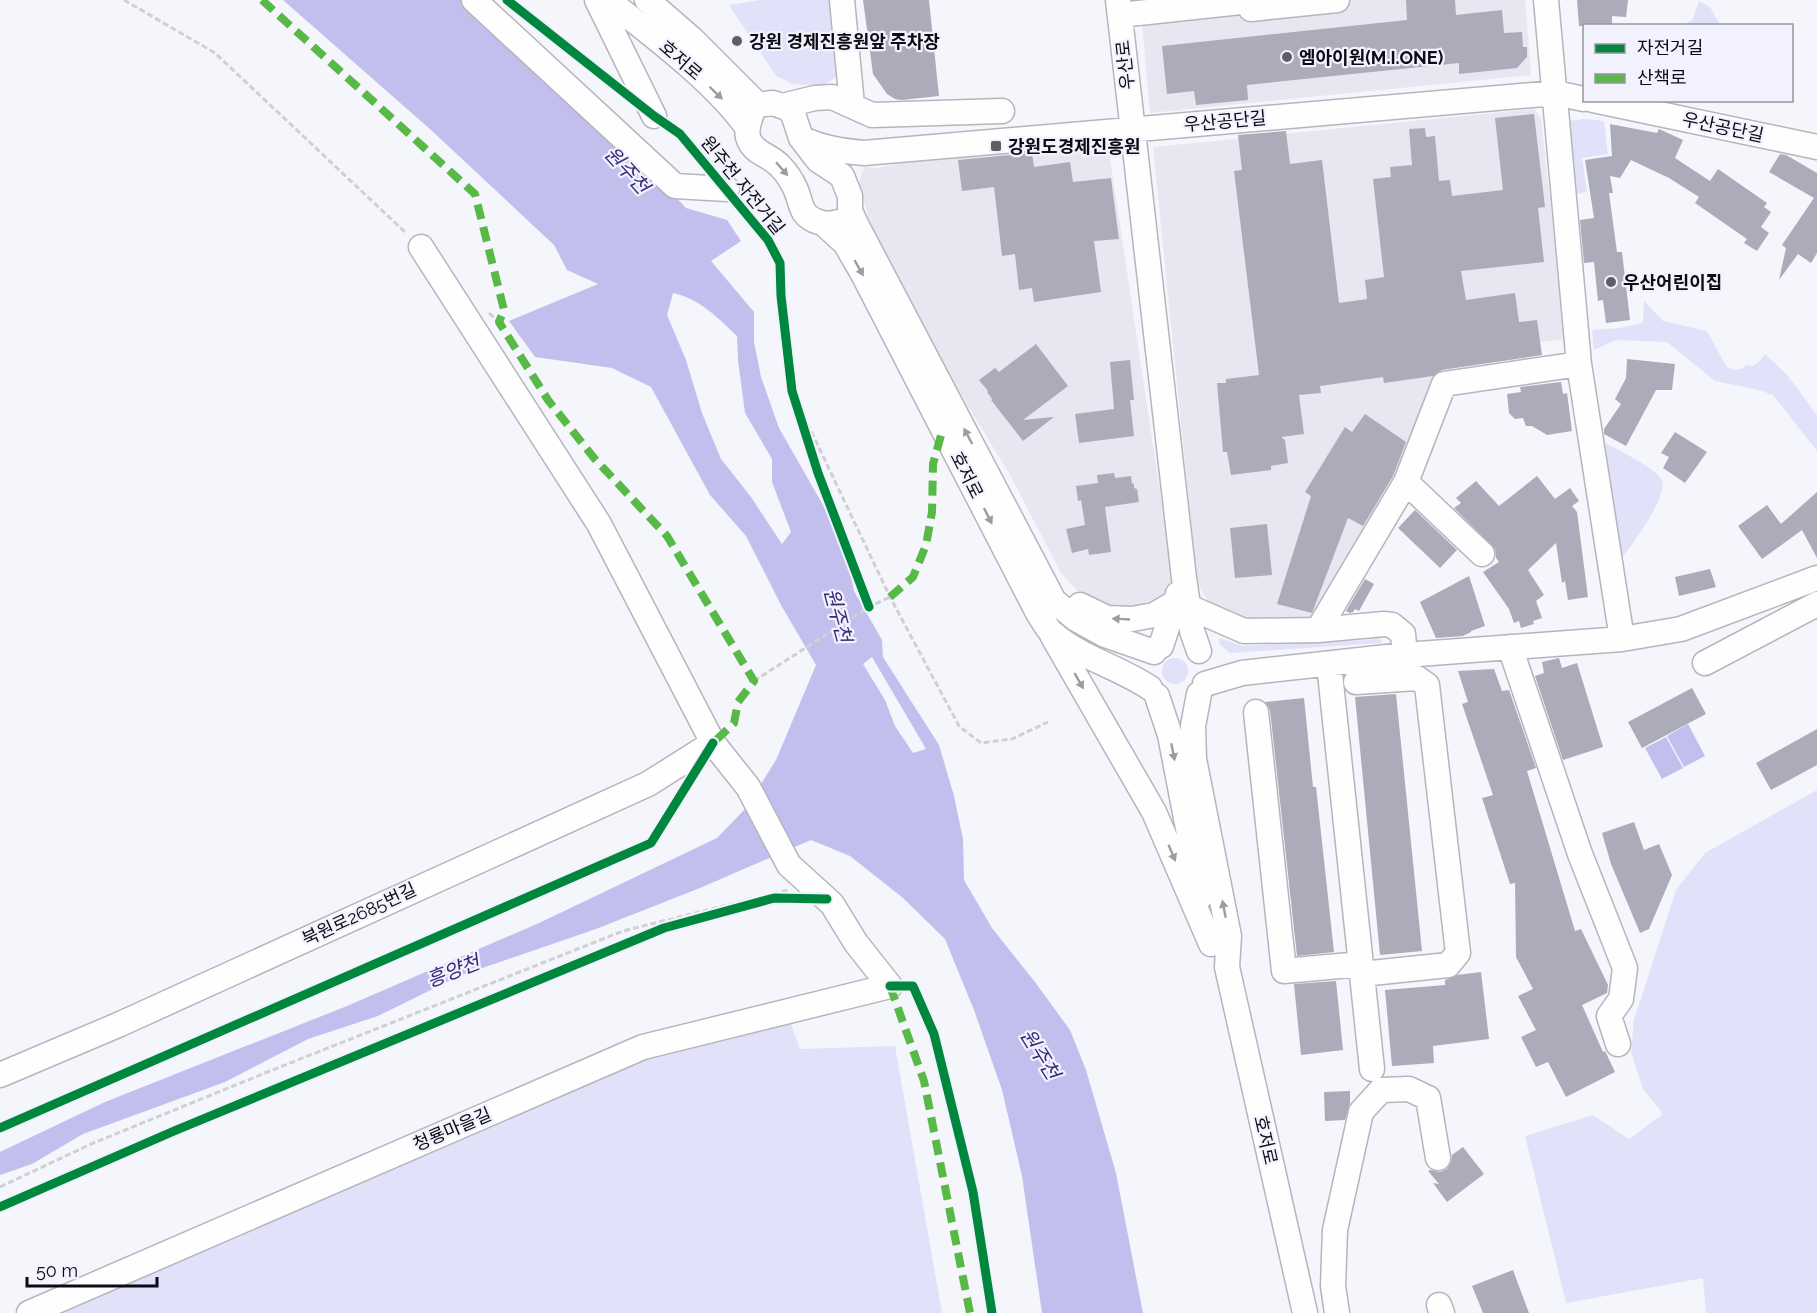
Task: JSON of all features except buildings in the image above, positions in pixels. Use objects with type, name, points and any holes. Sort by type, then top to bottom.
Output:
[{"type":"street","points":[[474,0],[675,186],[727,189]]},
{"type":"street","points":[[597,0],[654,116]]},
{"type":"street","name":"호저로","points":[[608,0],[666,47],[717,93],[747,127],[748,138],[755,150],[780,165],[791,181],[804,212],[815,221],[823,223],[845,243],[899,341],[1049,631],[1078,650],[1133,676],[1153,692]]},
{"type":"street","points":[[842,0],[852,105]]},
{"type":"street","points":[[1119,7],[1250,2],[1251,9],[1337,0]]},
{"type":"street","points":[[1546,0],[1579,364],[1622,639]]},
{"type":"street","name":"호저로","points":[[662,4],[734,82],[778,108],[818,160],[842,176],[850,196],[850,211],[1024,544]]},
{"type":"street","name":"우산로","points":[[1119,7],[1184,578],[1182,604],[1202,655]]},
{"type":"street","points":[[734,82],[779,95],[832,97],[872,116],[1002,111]]},
{"type":"street","name":"우산공단길","points":[[801,138],[818,146],[864,153],[1555,93],[1583,99]]},
{"type":"street","points":[[747,127],[751,114],[815,98]]},
{"type":"street","name":"우산공단길","points":[[1603,102],[1817,147]]},
{"type":"street","points":[[842,176],[853,159],[864,153]]},
{"type":"street","points":[[823,223],[832,224],[840,221],[850,211]]},
{"type":"street","points":[[421,246],[599,524],[713,743]]},
{"type":"street","points":[[1318,630],[1406,482],[1444,384],[1579,364]]},
{"type":"street","points":[[1406,482],[1482,554]]},
{"type":"street","points":[[1024,544],[1056,584],[1080,606],[1107,618],[1132,619],[1154,615],[1182,604],[1244,632],[1318,630],[1384,624],[1392,625],[1403,634],[1405,655]]},
{"type":"street","points":[[1024,544],[1054,601],[1076,620],[1105,635],[1157,649],[1170,642],[1190,645],[1219,669],[1242,673],[1405,655],[1622,639],[1681,629],[1817,578]]},
{"type":"street","points":[[1182,604],[1157,649],[1148,660],[1146,679],[1170,735],[1211,944]]},
{"type":"street","points":[[1705,663],[1817,604]]},
{"type":"street","points":[[1049,631],[1154,812],[1211,944],[1227,967]]},
{"type":"street","points":[[1510,647],[1580,854],[1625,968],[1621,999],[1609,1016],[1618,1044]]},
{"type":"street","points":[[1202,655],[1202,689],[1193,726],[1194,759],[1229,936],[1227,967]]},
{"type":"street","points":[[1329,664],[1372,1069]]},
{"type":"street","points":[[1153,692],[1174,703],[1192,699],[1202,689],[1242,673]]},
{"type":"street","points":[[1257,712],[1284,971],[1448,965],[1458,953],[1427,685],[1417,678],[1356,682]]},
{"type":"street","name":"청룡마을길","points":[[29,1313],[643,1047],[890,986],[856,943],[832,904],[789,865],[748,787],[713,743]]},
{"type":"street","name":"북원로2685번길","points":[[0,1076],[129,1020],[648,784],[713,743]]},
{"type":"street","name":"호저로","points":[[1227,967],[1305,1313]]},
{"type":"street","points":[[1337,1313],[1333,1286],[1335,1230],[1361,1112],[1381,1090],[1409,1089],[1428,1098],[1438,1158]]},
{"type":"path","points":[[124,0],[215,53],[421,246]]},
{"type":"path","points":[[483,307],[499,322]]},
{"type":"path","points":[[791,379],[792,391],[815,462]]},
{"type":"path","points":[[792,391],[890,597],[959,726],[981,743],[1012,739],[1048,722]]},
{"type":"path","points":[[866,597],[869,607]]},
{"type":"path","points":[[754,681],[869,607],[890,597]]},
{"type":"path","points":[[643,937],[664,928],[794,894]]},
{"type":"path","points":[[0,1187],[91,1144],[623,931],[794,894]]},
{"type":"shaded area","points":[[760,0],[829,0],[836,65],[835,78],[822,86],[793,84],[776,76],[729,5]]},
{"type":"shaded area","points":[[1140,0],[1525,0],[1531,75],[1150,113]]},
{"type":"shaded area","points":[[1699,1],[1710,7],[1719,24],[1686,24],[1693,19]]},
{"type":"shaded area","points":[[1534,109],[1541,118],[1565,339],[1448,355],[1409,449],[1309,623],[1235,621],[1208,602],[1197,581],[1153,147]]},
{"type":"shaded area","points":[[1585,119],[1604,121],[1608,154],[1582,158],[1587,192],[1577,194],[1569,121]]},
{"type":"shaded area","points":[[1108,144],[1173,580],[1164,597],[1150,603],[1115,609],[1084,598],[1061,573],[1009,473],[928,341],[875,241],[859,183],[864,167],[878,168],[910,161],[1074,145]]},
{"type":"shaded area","points":[[1644,301],[1663,321],[1707,331],[1726,366],[1733,370],[1747,365],[1752,366],[1765,354],[1788,376],[1817,415],[1817,451],[1773,395],[1715,381],[1667,342],[1616,340],[1594,350],[1592,330],[1620,328],[1643,323]]},
{"type":"shaded area","points":[[1605,443],[1645,465],[1662,481],[1662,488],[1654,510],[1619,561]]},
{"type":"shaded area","points":[[1219,638],[1243,646],[1380,638],[1382,643],[1230,653],[1219,644]]},
{"type":"shaded area","points":[[1175,658],[1184,662],[1188,671],[1184,680],[1175,684],[1166,680],[1162,671],[1166,662]]},
{"type":"shaded area","points":[[1817,790],[1817,1313],[1706,1313],[1703,1278],[1566,1303],[1525,1136],[1593,1115],[1629,1139],[1663,1114],[1643,1089],[1631,1052],[1634,1020],[1676,890],[1705,853]]},
{"type":"shaded area","points":[[790,1022],[800,1049],[895,1046],[942,1313],[53,1313],[605,1069]]},
{"type":"water","points":[[283,0],[469,0],[686,208],[727,220],[741,241],[711,261],[754,312],[754,342],[761,377],[779,428],[835,526],[849,565],[854,591],[882,640],[883,657],[939,745],[954,796],[963,839],[964,880],[992,928],[1070,1030],[1086,1070],[1116,1173],[1143,1313],[1042,1313],[1022,1176],[1002,1090],[974,1010],[945,939],[903,898],[850,856],[811,840],[700,888],[596,929],[459,976],[378,1016],[308,1039],[225,1082],[83,1134],[32,1164],[0,1175],[0,1152],[105,1102],[347,1006],[539,923],[717,838],[745,809],[776,760],[816,665],[781,605],[746,536],[710,495],[651,387],[612,368],[535,357],[509,321],[598,284],[567,270],[554,245],[431,130]],"holes":[[[673,293],[700,304],[737,336],[745,413],[772,459],[772,482],[791,532],[782,544],[751,497],[721,459],[702,413],[686,360],[667,315]],[[872,657],[926,749],[913,753],[895,726],[885,700],[863,664]]]},
{"type":"water","points":[[1688,724],[1705,756],[1684,767],[1667,736]]},
{"type":"water","points":[[1666,737],[1683,768],[1662,779],[1645,748]]},
{"type":"marked path","points":[[262,0],[475,194],[504,310],[499,322],[548,400],[594,458],[667,536],[754,681],[738,702],[734,723],[713,743]]},
{"type":"marked path","points":[[890,597],[913,577],[926,545],[932,512],[933,464],[943,428]]},
{"type":"marked path","points":[[890,986],[924,1081],[970,1313]]},
{"type":"cycle path","name":"원주천 자전거길","points":[[507,0],[680,134],[768,240],[780,263],[781,296],[792,391],[818,473],[869,607]]},
{"type":"cycle path","points":[[0,1128],[651,843],[713,743]]},
{"type":"cycle path","points":[[0,1207],[174,1131],[664,928],[774,898],[827,899]]},
{"type":"cycle path","points":[[890,986],[913,986],[934,1034],[973,1192],[992,1313]]},
{"type":"place","name":"강원 경제진흥원앞 주차장","points":[[737,41]]},
{"type":"place","name":"엠아이원(M.I.ONE)","points":[[1287,57]]},
{"type":"place","name":"강원도경제진흥원","points":[[996,146]]},
{"type":"place","name":"우산어린이집","points":[[1611,282]]},
{"type":"water label","name":"원주천","points":[[627,170]]},
{"type":"water label","name":"원주천","points":[[838,615]]},
{"type":"water label","name":"흥양천","points":[[453,971]]},
{"type":"water label","name":"원주천","points":[[1040,1054]]}]
